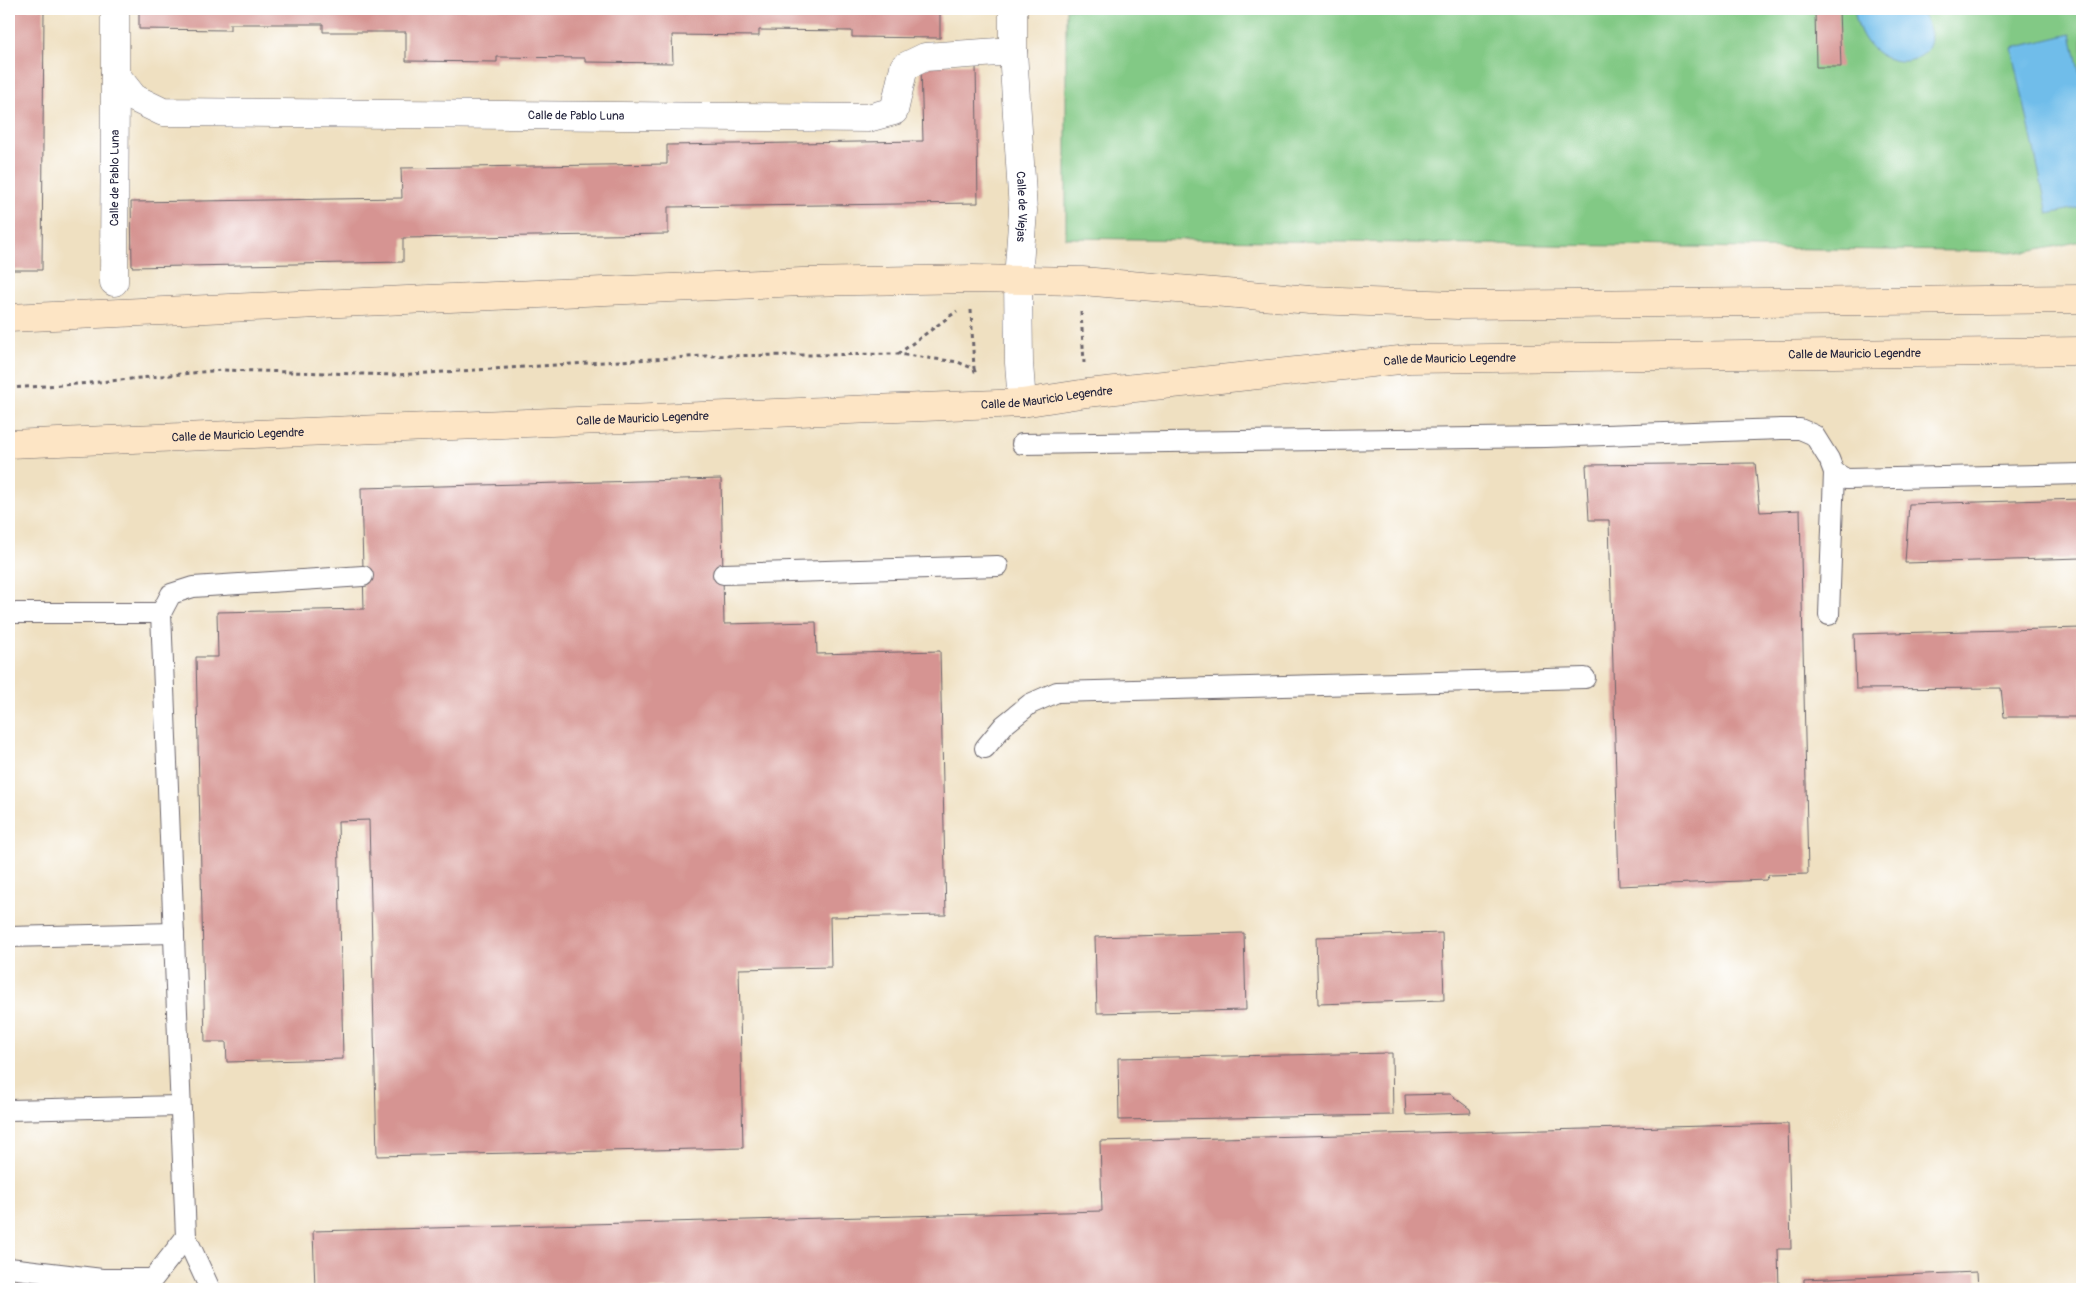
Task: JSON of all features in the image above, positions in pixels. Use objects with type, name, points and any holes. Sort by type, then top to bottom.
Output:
[{"type":"street","name":"Calle de Pablo Luna","points":[[114,9],[114,282]]},
{"type":"street","name":"Calle de Viejas","points":[[1013,9],[1013,51],[1024,211],[1018,279],[1019,364],[1022,403]]},
{"type":"street","name":"Calle de Pablo Luna","points":[[115,74],[134,98],[163,112],[868,118],[894,110],[904,67],[911,63],[925,57],[1013,51]]},
{"type":"street","points":[[9,318],[802,282],[1018,279],[1082,281],[1310,300],[1458,305],[2082,299]]},
{"type":"street","name":"Calle de Mauricio Legendre","points":[[9,444],[1022,403],[1087,392],[1410,358],[2082,351]]},
{"type":"lane","points":[[1022,444],[1546,437],[1800,430],[1814,435],[1829,459],[1834,472],[1829,615]]},
{"type":"lane","points":[[1834,472],[1846,479],[2082,474]]},
{"type":"lane","points":[[723,574],[998,566]]},
{"type":"lane","points":[[210,1289],[186,1237],[161,614],[172,594],[193,587],[363,576]]},
{"type":"lane","points":[[9,613],[161,614]]},
{"type":"lane","points":[[985,748],[1004,725],[1030,704],[1057,692],[1585,678]]},
{"type":"lane","points":[[9,937],[174,933]]},
{"type":"lane","points":[[9,1110],[180,1106]]},
{"type":"lane","points":[[9,1268],[102,1279],[153,1279],[186,1237]]},
{"type":"path","points":[[968,304],[972,312],[974,369],[977,376]]},
{"type":"path","points":[[898,354],[963,308]]},
{"type":"path","points":[[1080,311],[1084,367]]},
{"type":"path","points":[[9,388],[79,384],[222,370],[395,375],[702,356],[898,354],[958,362],[974,369]]},
{"type":"green space","points":[[1066,9],[2082,9],[2082,241],[2028,252],[1066,238]]},
{"type":"water","points":[[1904,8],[1916,10],[1921,13],[1929,27],[1931,41],[1925,52],[1915,59],[1901,61],[1887,58],[1872,49],[1861,32],[1854,9]]},
{"type":"water","points":[[2071,34],[2082,83],[2082,207],[2048,214],[2012,48]]},
{"type":"building","points":[[9,9],[44,9],[42,270],[9,270]]},
{"type":"building","points":[[139,9],[940,9],[940,38],[852,37],[852,31],[759,30],[759,36],[672,35],[673,63],[585,62],[585,58],[497,57],[497,62],[406,61],[406,32],[323,32],[323,24],[230,24],[230,30],[139,29]]},
{"type":"building","points":[[1815,9],[1839,9],[1841,67],[1816,67]]},
{"type":"building","points":[[976,64],[978,203],[668,207],[668,234],[403,238],[403,262],[132,267],[131,202],[402,198],[401,168],[667,164],[667,145],[923,141],[921,65]]},
{"type":"building","points":[[1755,463],[1760,512],[1800,510],[1808,874],[1769,875],[1766,880],[1619,886],[1609,520],[1589,520],[1586,465]]},
{"type":"building","points":[[721,479],[724,624],[816,622],[817,654],[940,651],[946,915],[830,917],[831,967],[739,969],[743,1148],[377,1156],[369,820],[338,821],[343,1059],[227,1062],[226,1042],[205,1042],[196,657],[218,657],[217,612],[364,609],[361,488]]},
{"type":"building","points":[[2082,499],[2082,558],[1905,563],[1909,504]]},
{"type":"building","points":[[2082,628],[2082,717],[2004,717],[2001,688],[1856,689],[1854,634]]},
{"type":"building","points":[[1244,933],[1246,1010],[1097,1013],[1095,937]]},
{"type":"building","points":[[1442,933],[1444,1000],[1318,1004],[1316,937]]},
{"type":"building","points":[[1392,1053],[1393,1115],[1119,1120],[1118,1058]]},
{"type":"building","points":[[1450,1094],[1470,1109],[1471,1113],[1406,1115],[1405,1095]]},
{"type":"building","points":[[1788,1124],[1791,1249],[1778,1249],[1779,1289],[315,1289],[313,1231],[1102,1211],[1100,1141]]},
{"type":"building","points":[[1977,1272],[1978,1289],[1804,1289],[1804,1279]]}]
